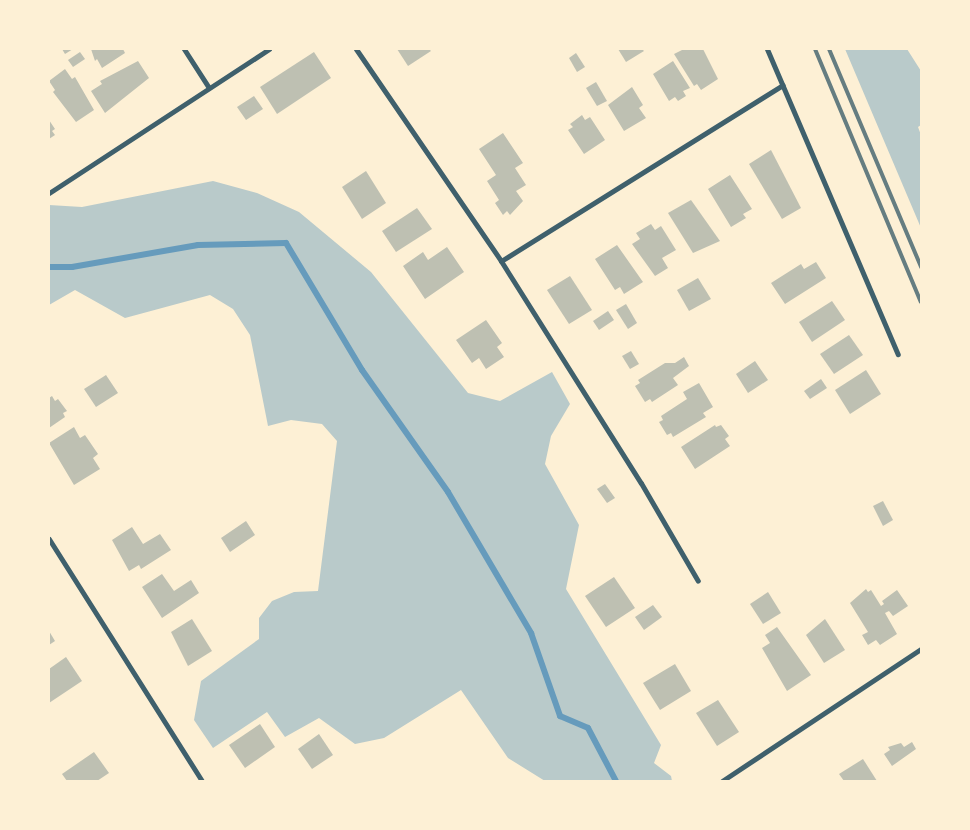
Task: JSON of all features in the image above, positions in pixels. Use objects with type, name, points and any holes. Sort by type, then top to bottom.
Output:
[{"type":"street","points":[[184,49],[209,88]]},
{"type":"street","points":[[49,193],[269,49]]},
{"type":"street","points":[[356,49],[501,261],[641,483],[698,581]]},
{"type":"street","points":[[767,49],[898,354]]},
{"type":"street","points":[[501,261],[783,85]]},
{"type":"street","points":[[49,539],[202,781]]},
{"type":"street","points":[[722,781],[921,650]]},
{"type":"shaded area","points":[[845,49],[907,49],[921,71],[921,125],[918,127],[921,135],[921,228]]},
{"type":"shaded area","points":[[213,181],[257,193],[299,212],[371,272],[468,393],[500,401],[552,372],[570,404],[551,436],[545,464],[579,525],[566,589],[661,745],[654,763],[671,776],[672,781],[545,781],[508,758],[461,690],[384,738],[355,744],[319,718],[285,737],[267,712],[213,748],[194,720],[201,681],[259,639],[259,618],[272,601],[294,592],[318,591],[337,441],[322,424],[291,420],[268,426],[250,335],[233,309],[210,295],[125,318],[75,290],[49,305],[49,205],[82,207]]},
{"type":"building","points":[[62,49],[73,49],[65,54]]},
{"type":"building","points":[[91,49],[123,49],[125,53],[102,68],[97,59],[95,61]]},
{"type":"building","points":[[397,49],[429,49],[431,51],[408,66]]},
{"type":"building","points":[[618,49],[642,49],[644,51],[626,62]]},
{"type":"building","points":[[684,49],[703,49],[718,79],[701,90],[697,84],[694,86],[674,54]]},
{"type":"building","points":[[80,52],[85,59],[73,67],[68,60]]},
{"type":"building","points":[[314,52],[331,78],[277,114],[260,87]]},
{"type":"building","points":[[576,53],[585,67],[577,72],[569,58]]},
{"type":"building","points":[[138,61],[149,78],[105,113],[91,91],[102,84],[100,81]]},
{"type":"building","points":[[673,61],[690,88],[683,91],[686,96],[678,101],[675,97],[669,101],[653,74]]},
{"type":"building","points":[[65,69],[72,79],[75,77],[94,110],[76,122],[53,92],[55,90],[49,81]]},
{"type":"building","points":[[596,82],[607,101],[597,106],[586,88]]},
{"type":"building","points":[[632,87],[643,105],[639,108],[646,118],[624,131],[608,105]]},
{"type":"building","points":[[254,96],[263,109],[246,120],[237,107]]},
{"type":"building","points":[[582,115],[585,120],[590,117],[605,140],[584,154],[568,130],[573,127],[570,124]]},
{"type":"building","points":[[49,120],[55,129],[52,131],[55,135],[49,139]]},
{"type":"building","points":[[503,133],[523,163],[515,168],[526,185],[516,191],[523,201],[510,215],[507,211],[503,215],[495,203],[499,200],[487,181],[496,175],[479,149]]},
{"type":"building","points":[[771,150],[801,208],[782,219],[749,164]]},
{"type":"building","points":[[366,171],[386,203],[362,219],[342,187]]},
{"type":"building","points":[[730,175],[752,209],[743,214],[746,218],[731,227],[708,189]]},
{"type":"building","points":[[691,200],[720,241],[693,253],[668,213]]},
{"type":"building","points":[[417,208],[432,229],[396,252],[382,231]]},
{"type":"building","points":[[651,224],[655,230],[661,226],[676,250],[662,258],[668,268],[655,276],[632,244],[640,239],[636,233]]},
{"type":"building","points":[[617,245],[643,282],[624,294],[620,287],[615,290],[595,259]]},
{"type":"building","points":[[447,247],[464,272],[425,299],[403,266],[423,252],[428,260]]},
{"type":"building","points":[[816,262],[826,278],[785,304],[771,283],[801,264],[804,269]]},
{"type":"building","points":[[570,276],[592,310],[569,324],[547,290]]},
{"type":"building","points":[[698,278],[711,299],[689,311],[677,290]]},
{"type":"building","points":[[832,301],[845,320],[812,342],[799,322]]},
{"type":"building","points":[[626,304],[637,323],[628,329],[616,310]]},
{"type":"building","points":[[608,311],[614,320],[599,330],[593,321]]},
{"type":"building","points":[[486,320],[502,343],[497,347],[504,357],[486,369],[479,358],[472,363],[456,340]]},
{"type":"building","points":[[849,335],[863,355],[834,374],[820,354]]},
{"type":"building","points":[[631,351],[639,364],[630,369],[622,356]]},
{"type":"building","points":[[684,357],[689,366],[673,378],[678,385],[652,402],[650,399],[645,402],[635,386],[640,383],[638,380],[665,363],[675,363]]},
{"type":"building","points":[[755,361],[768,380],[748,393],[736,374]]},
{"type":"building","points":[[866,370],[881,394],[850,414],[835,390]]},
{"type":"building","points":[[106,375],[118,393],[96,407],[84,389]]},
{"type":"building","points":[[821,379],[827,388],[810,399],[804,391]]},
{"type":"building","points":[[699,383],[713,407],[703,413],[706,417],[673,437],[671,433],[667,435],[659,422],[663,420],[661,416],[687,399],[683,392]]},
{"type":"building","points":[[52,396],[55,401],[58,399],[67,411],[63,413],[65,417],[49,428],[49,398]]},
{"type":"building","points":[[715,425],[716,427],[721,425],[729,436],[725,439],[730,446],[695,469],[681,447]]},
{"type":"building","points":[[74,427],[80,438],[85,435],[98,454],[93,458],[100,469],[74,485],[49,443]]},
{"type":"building","points":[[605,484],[615,498],[607,503],[597,489]]},
{"type":"building","points":[[883,501],[893,520],[883,526],[873,506]]},
{"type":"building","points":[[246,521],[255,535],[230,552],[221,538]]},
{"type":"building","points":[[132,527],[143,544],[160,534],[171,550],[141,569],[139,565],[129,571],[112,540]]},
{"type":"building","points":[[162,574],[174,591],[191,580],[199,593],[162,618],[142,587]]},
{"type":"building","points":[[614,577],[635,608],[606,627],[585,596]]},
{"type":"building","points":[[866,589],[868,592],[871,590],[881,606],[884,604],[882,601],[897,590],[908,606],[893,616],[889,611],[885,613],[897,634],[880,645],[876,640],[868,645],[862,635],[868,632],[850,603]]},
{"type":"building","points":[[768,592],[781,613],[763,624],[750,604]]},
{"type":"building","points":[[653,605],[662,617],[644,630],[635,617]]},
{"type":"building","points":[[192,619],[212,651],[188,666],[171,632]]},
{"type":"building","points":[[825,619],[845,650],[824,663],[806,635]]},
{"type":"building","points":[[777,627],[811,675],[787,691],[762,648],[770,643],[765,635]]},
{"type":"building","points":[[49,631],[55,641],[49,645]]},
{"type":"building","points":[[66,657],[82,681],[49,703],[49,669]]},
{"type":"building","points":[[675,664],[691,691],[660,710],[643,683]]},
{"type":"building","points":[[718,700],[739,732],[717,746],[696,713]]},
{"type":"building","points":[[260,724],[275,747],[245,768],[229,745]]},
{"type":"building","points":[[319,734],[333,755],[312,769],[298,749]]},
{"type":"building","points":[[912,742],[916,749],[892,766],[884,754],[890,750],[888,747],[901,743],[904,747]]},
{"type":"building","points":[[94,752],[109,773],[97,781],[67,781],[62,774]]},
{"type":"building","points":[[863,759],[877,781],[844,781],[839,774]]},
{"type":"waterway","points":[[49,267],[72,267],[198,245],[286,243],[362,370],[448,492],[531,633],[560,716],[588,728],[616,781]]},
{"type":"railway","points":[[815,49],[921,302]]},
{"type":"railway","points":[[829,49],[921,267]]}]
